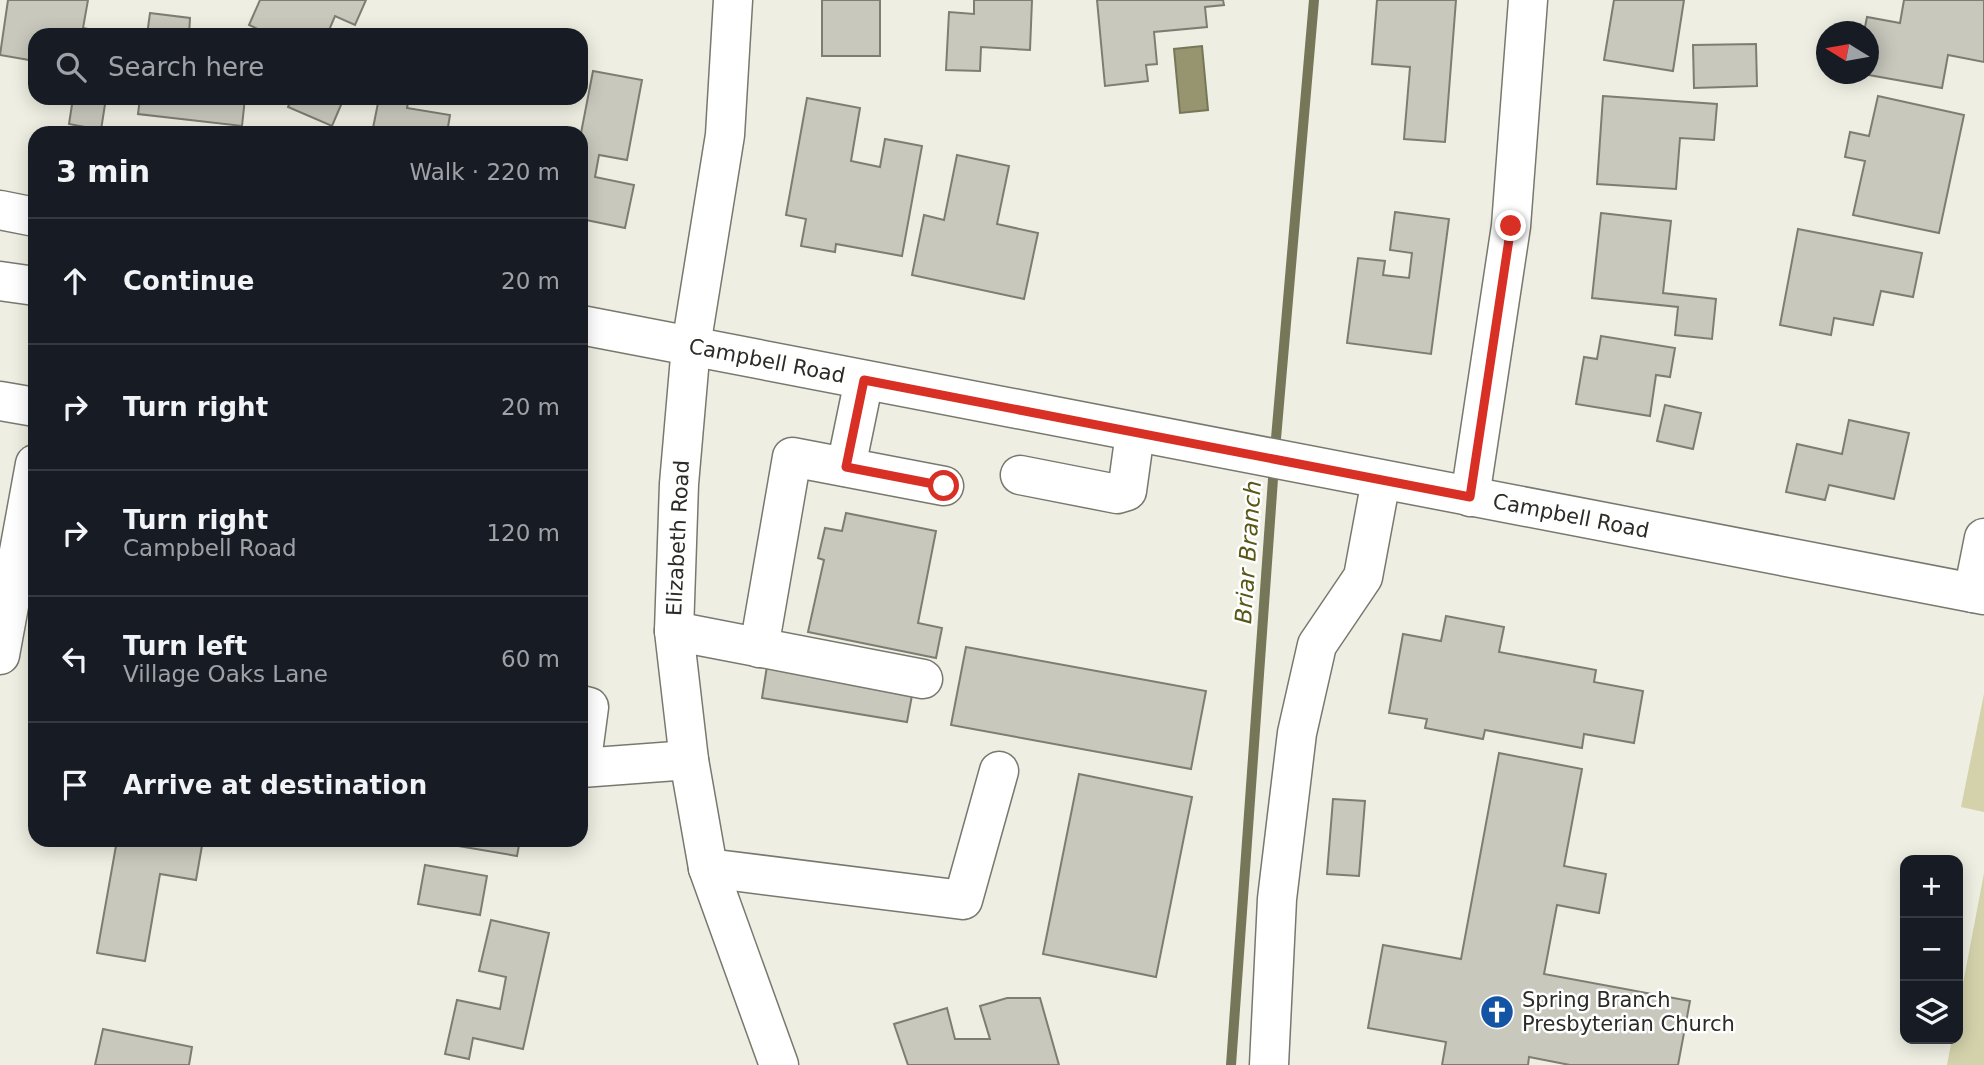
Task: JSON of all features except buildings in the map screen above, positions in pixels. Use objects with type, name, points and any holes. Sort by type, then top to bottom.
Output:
[{"type":"street","name":"Elizabeth Road","points":[[733,0],[725,135],[691,346],[679,484],[674,631],[689,760],[708,868],[779,1065]]},
{"type":"street","points":[[1470,497],[1511,226],[1528,0]]},
{"type":"street","points":[[0,210],[28,216]]},
{"type":"street","points":[[0,281],[28,285]]},
{"type":"street","name":"Campbell Road","points":[[588,326],[1979,594]]},
{"type":"street","points":[[846,467],[864,380]]},
{"type":"street","points":[[0,401],[28,406]]},
{"type":"street","points":[[1020,475],[1117,494],[1127,491],[1136,433]]},
{"type":"street","points":[[759,648],[792,457],[944,486]]},
{"type":"street","points":[[1269,1065],[1277,899],[1297,733],[1317,645],[1363,577],[1381,480]]},
{"type":"street","points":[[0,655],[22,512],[28,490]]},
{"type":"street","points":[[1979,594],[1984,538]]},
{"type":"street","points":[[674,631],[923,679]]},
{"type":"street","points":[[588,767],[689,760]]},
{"type":"street","points":[[708,868],[963,900],[999,771]]},
{"type":"green space","points":[[1984,694],[1984,812],[1961,807]]},
{"type":"green space","points":[[1984,873],[1984,1065],[1947,1065],[1951,1044],[1963,1044],[1963,984]]},
{"type":"shaded area","points":[[1202,46],[1208,110],[1180,113],[1174,49]]},
{"type":"waterway","name":"Briar Branch","points":[[1275,450],[1314,0]]},
{"type":"waterway","name":"Briar Branch","points":[[1231,1065],[1274,465]]},
{"type":"place","name":"Spring Branch Presbyterian Church","points":[[1497,1012]]},
{"type":"route","points":[[944,486],[846,467],[864,380],[1470,497],[1511,226]]}]
